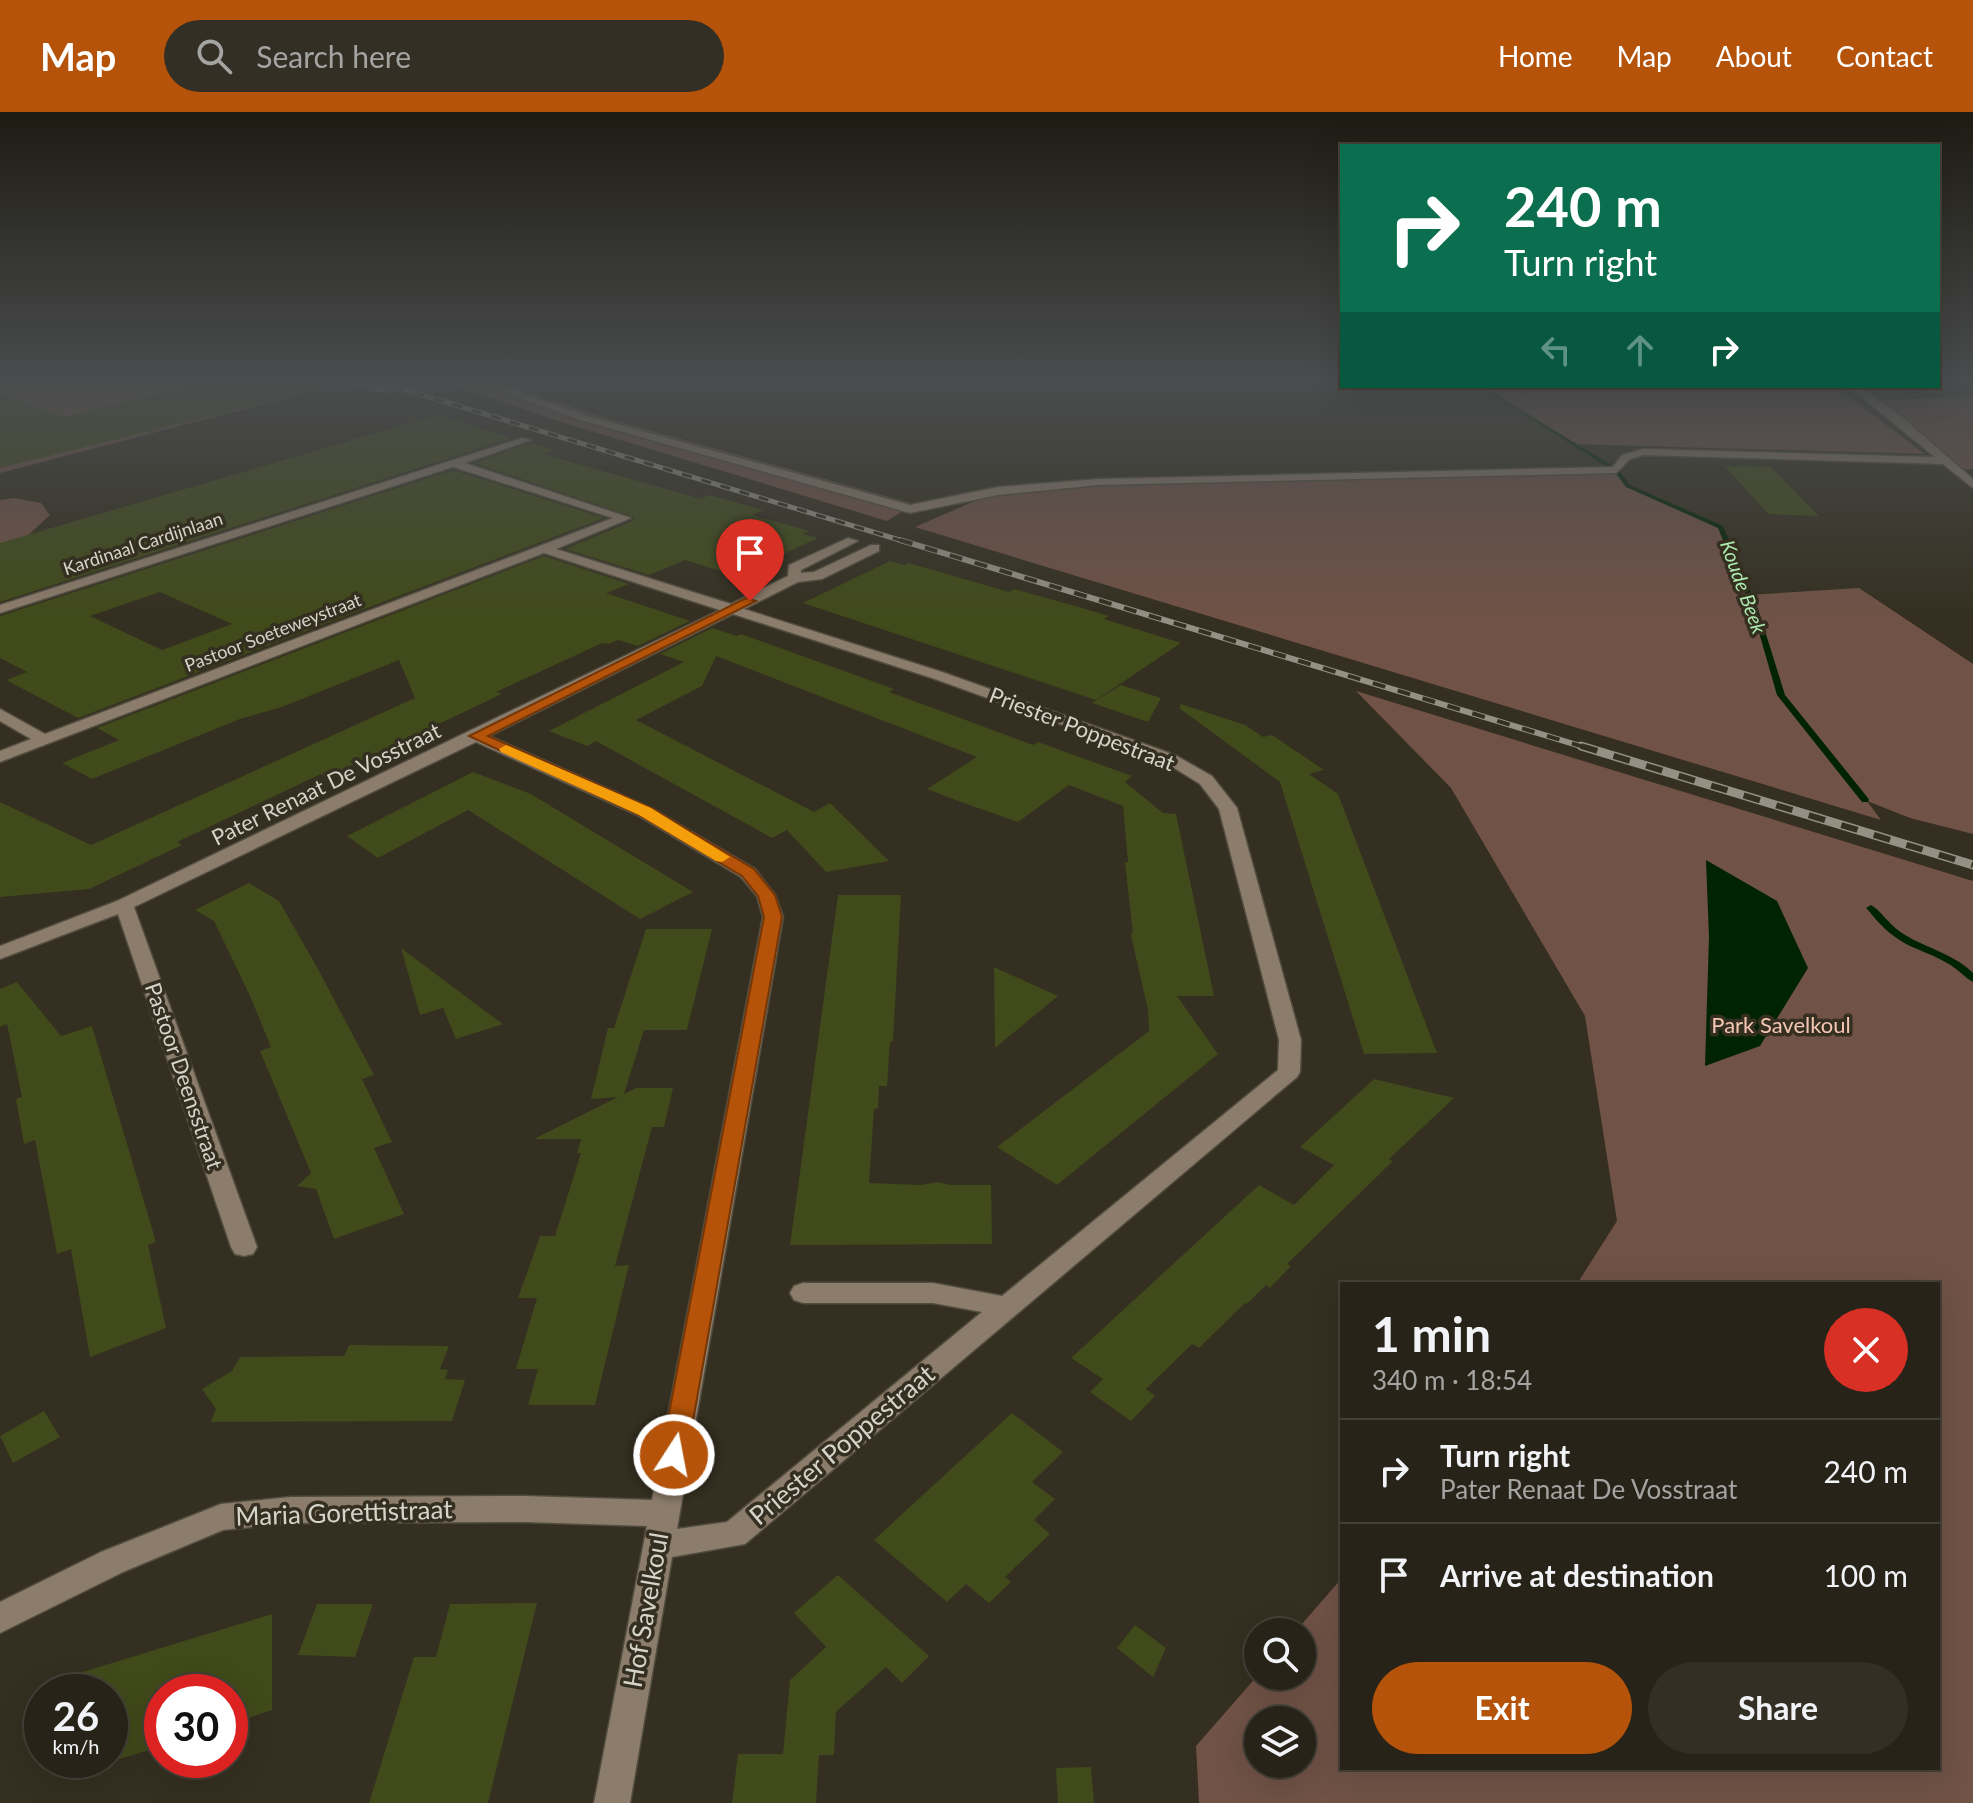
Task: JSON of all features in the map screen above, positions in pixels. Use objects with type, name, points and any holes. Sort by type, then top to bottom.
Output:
[{"type":"street","name":"Kardinaal Cardijnlaan","points":[[0,609],[462,460]]},
{"type":"street","points":[[734,460],[910,509],[998,491],[1099,482],[1616,470],[1624,460]]},
{"type":"street","points":[[1911,460],[1948,461],[1973,485]]},
{"type":"street","name":"Pastoor Soeteweystraat","points":[[0,757],[625,518],[452,463]]},
{"type":"street","name":"Pater Renaat De Vosstraat","points":[[795,578],[794,568],[852,541]]},
{"type":"street","name":"Pater Renaat De Vosstraat","points":[[0,953],[124,905],[795,578],[817,576],[875,548]]},
{"type":"street","name":"Priester Poppestraat","points":[[544,549],[937,675],[1169,758],[1206,780],[1228,808],[1290,1040],[1289,1072],[734,1534],[660,1529]]},
{"type":"street","points":[[0,714],[44,740]]},
{"type":"street","name":"Hof Savelkoul","points":[[476,736],[645,812],[748,873],[766,895],[773,917],[612,1803]]},
{"type":"street","name":"Pastoor Deensstraat","points":[[124,905],[244,1247]]},
{"type":"street","points":[[803,1293],[933,1293],[1009,1307]]},
{"type":"street","name":"Maria Gorettistraat","points":[[0,1618],[112,1562],[221,1517],[291,1510],[525,1509],[660,1529]]},
{"type":"green space","points":[[0,460],[50,460],[0,473]]},
{"type":"green space","points":[[686,460],[756,460],[914,504],[887,521]]},
{"type":"green space","points":[[1945,460],[1973,460],[1973,469],[1957,470]]},
{"type":"green space","points":[[1616,470],[1628,486],[1721,527],[1748,595],[1859,588],[1973,664],[1973,834],[1910,818],[1867,801],[1881,820],[915,527],[998,491],[1099,482]]},
{"type":"green space","points":[[14,498],[41,503],[50,515],[25,538],[0,546],[0,500]]},
{"type":"green space","name":"Park Savelkoul","points":[[1356,691],[1973,881],[1973,1803],[1199,1803],[1196,1746],[1245,1690],[1316,1690],[1316,1618],[1307,1618],[1340,1580],[1340,1770],[1940,1770],[1940,1282],[1578,1282],[1617,1221],[1585,1016],[1451,788]]},
{"type":"shaded area","points":[[1706,860],[1777,901],[1808,968],[1760,1046],[1705,1066],[1709,937]]},
{"type":"building","points":[[0,460],[33,460],[0,468]]},
{"type":"building","points":[[284,460],[444,460],[0,602],[0,543]]},
{"type":"building","points":[[483,460],[564,460],[701,499],[709,495],[764,510],[752,515],[810,531],[803,534],[818,538],[736,576],[685,560],[649,575],[565,549],[632,521],[634,517],[474,463]]},
{"type":"building","points":[[1725,466],[1771,467],[1819,516],[1768,514]]},
{"type":"building","points":[[453,470],[604,518],[78,718],[6,680],[27,672],[0,658],[0,616]],"holes":[[[160,592],[232,624],[162,650],[90,616]]]},
{"type":"building","points":[[544,556],[629,584],[606,593],[690,621],[638,646],[618,640],[602,643],[327,777],[321,774],[177,842],[182,845],[89,889],[0,897],[0,802],[91,845],[415,698],[399,660],[282,707],[240,719],[92,779],[62,763],[119,740],[97,728]]},
{"type":"building","points":[[890,561],[904,565],[909,563],[1009,592],[1014,589],[1075,606],[1109,616],[1104,619],[1181,643],[1096,700],[803,603]]},
{"type":"building","points":[[712,628],[737,636],[741,634],[894,689],[889,692],[1033,745],[1038,742],[1132,776],[1125,782],[1163,813],[1176,814],[1214,996],[1177,996],[1218,1054],[1057,1185],[997,1147],[1149,1031],[1148,1010],[1130,931],[1133,935],[1123,806],[1069,785],[1018,822],[961,802],[927,789],[977,757],[716,656],[702,686],[636,720],[814,812],[830,803],[889,861],[826,872],[787,830],[772,838],[596,741],[587,746],[549,731],[684,662],[660,654]]},
{"type":"building","points":[[1121,685],[1161,698],[1148,722],[1092,703]]},
{"type":"building","points":[[1181,704],[1245,725],[1263,737],[1272,735],[1324,770],[1309,774],[1338,794],[1437,1053],[1364,1054],[1280,782],[1179,708]]},
{"type":"building","points":[[473,772],[531,794],[693,892],[640,919],[468,810],[378,858],[347,836]]},
{"type":"building","points":[[249,883],[279,901],[318,969],[374,1075],[362,1079],[392,1142],[374,1148],[404,1214],[334,1239],[316,1189],[297,1186],[311,1173],[260,1051],[271,1047],[250,996],[214,921],[195,910]]},
{"type":"building","points":[[838,895],[901,895],[893,1041],[890,1042],[887,1086],[879,1086],[878,1108],[874,1109],[869,1183],[991,1185],[992,1244],[790,1245]]},
{"type":"building","points":[[646,929],[712,929],[687,1030],[644,1030],[624,1094],[636,1088],[673,1088],[664,1127],[652,1127],[615,1266],[629,1265],[595,1405],[528,1405],[538,1369],[516,1369],[537,1298],[518,1298],[540,1236],[555,1236],[581,1153],[577,1153],[581,1139],[534,1139],[618,1097],[591,1099],[608,1028],[614,1028]]},
{"type":"building","points":[[401,948],[503,1024],[456,1039],[443,1008],[420,1015]]},
{"type":"building","points":[[994,967],[1058,996],[995,1048]]},
{"type":"building","points":[[17,982],[61,1036],[92,1026],[156,1242],[148,1245],[166,1328],[90,1357],[71,1249],[57,1254],[35,1140],[24,1144],[16,1099],[22,1097],[7,1024],[0,1027],[0,989]]},
{"type":"building","points":[[1374,1079],[1454,1098],[1389,1159],[1393,1161],[1287,1264],[1291,1266],[1270,1288],[1266,1285],[1199,1348],[1192,1344],[1146,1389],[1155,1396],[1131,1421],[1090,1392],[1103,1379],[1071,1358],[1259,1185],[1294,1205],[1334,1165],[1300,1147]]},
{"type":"building","points":[[349,1345],[449,1346],[440,1369],[448,1370],[445,1379],[465,1380],[452,1421],[211,1422],[216,1409],[202,1389],[232,1371],[240,1357],[344,1356]]},
{"type":"building","points":[[44,1411],[60,1437],[13,1463],[0,1436]]},
{"type":"building","points":[[1012,1413],[1063,1452],[1032,1482],[1055,1499],[1034,1520],[1050,1534],[1005,1577],[1011,1582],[989,1603],[966,1584],[947,1602],[874,1540]]},
{"type":"building","points":[[838,1575],[929,1656],[902,1683],[886,1667],[836,1712],[834,1755],[819,1755],[816,1803],[732,1803],[738,1754],[783,1754],[790,1680],[826,1647],[794,1613]]},
{"type":"building","points":[[537,1603],[488,1803],[369,1803],[414,1657],[436,1657],[450,1604]]},
{"type":"building","points":[[317,1604],[373,1604],[355,1657],[298,1655]]},
{"type":"building","points":[[272,1614],[272,1710],[248,1718],[248,1674],[144,1674],[144,1752],[128,1756],[128,1674],[76,1674]]},
{"type":"building","points":[[1135,1625],[1166,1648],[1153,1677],[1117,1648]]},
{"type":"building","points":[[1091,1767],[1094,1803],[1058,1803],[1056,1768]]},
{"type":"waterway","name":"Koude Beek","points":[[1600,460],[1616,470],[1628,486],[1721,527],[1757,615],[1781,695],[1865,800]]},
{"type":"waterway","name":"Koude Beek","points":[[1871,908],[1896,933],[1950,960],[1973,979]]},
{"type":"railway","points":[[636,460],[906,542]]},
{"type":"railway","points":[[900,540],[1587,748]]},
{"type":"railway","points":[[1581,746],[1973,865]]},
{"type":"slow traffic","points":[[506,749],[645,812],[722,857]]},
{"type":"route","points":[[674,1455],[773,917],[766,895],[748,873],[645,812],[476,736],[750,601]]}]
